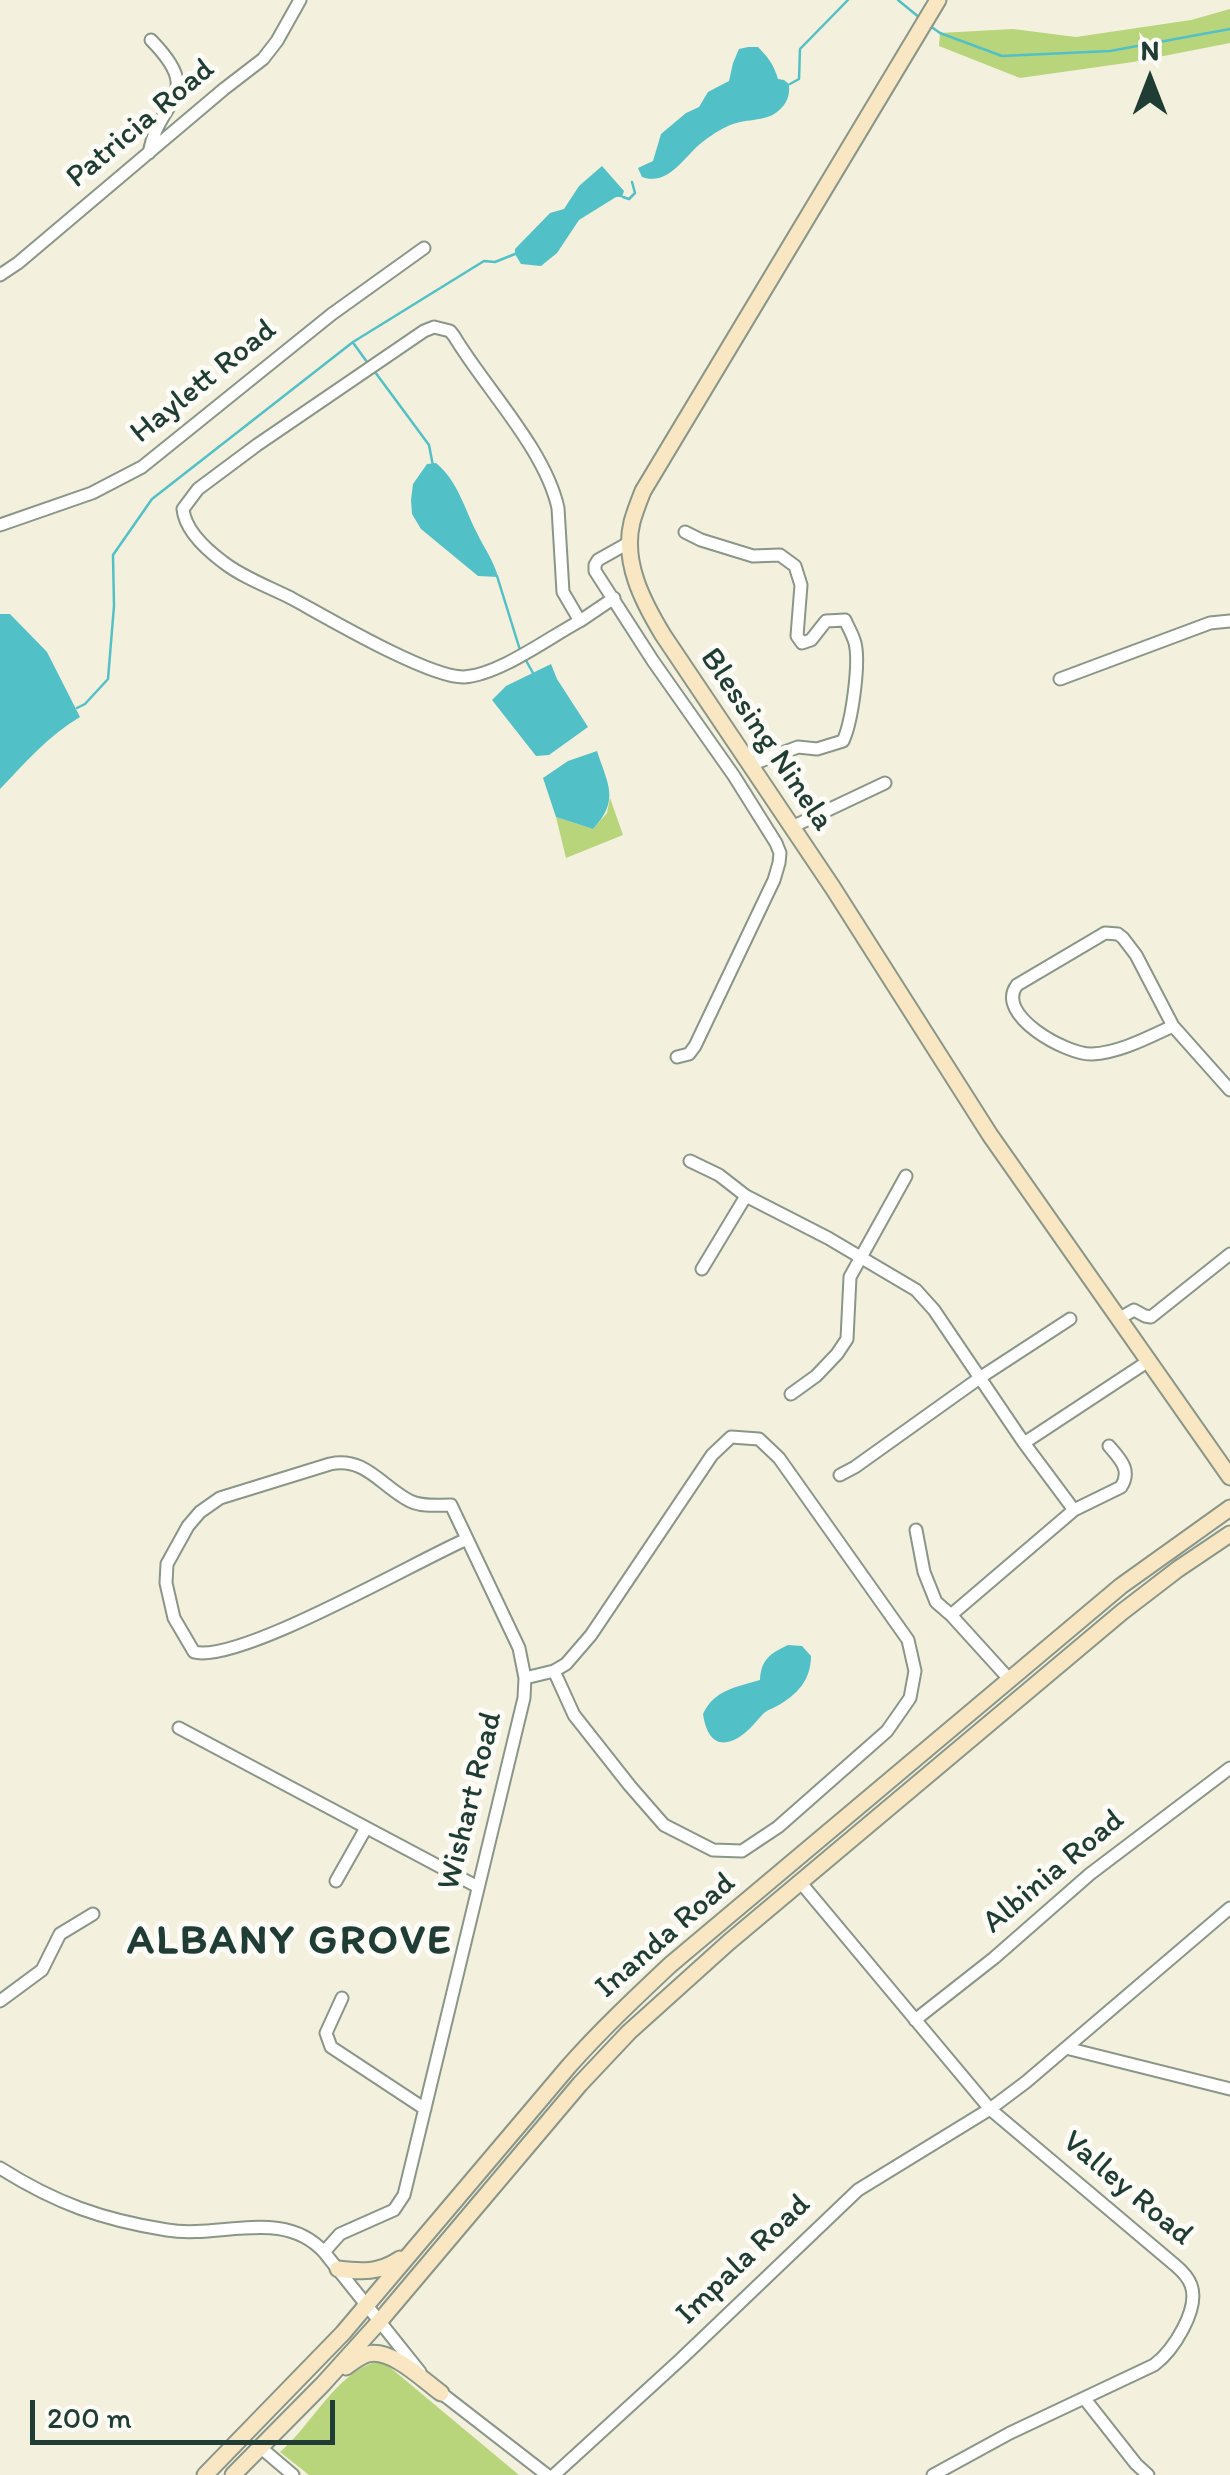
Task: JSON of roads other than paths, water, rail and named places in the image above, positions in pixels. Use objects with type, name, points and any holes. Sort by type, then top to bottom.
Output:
[{"type":"main road","name":"Blessing Ninela","points":[[934,7],[642,491],[631,524],[630,542],[640,596],[990,1135],[1230,1477]]},
{"type":"main road","name":"Inanda Road","points":[[205,2475],[366,2306],[601,2030],[670,1966],[1140,1572],[1230,1508]]},
{"type":"main road","name":"Inanda Road","points":[[233,2475],[379,2322],[606,2056],[675,1990],[1061,1663],[1160,1583],[1230,1534]]},
{"type":"main road","points":[[1140,1572],[1160,1583]]},
{"type":"main road","points":[[338,2269],[382,2270],[412,2252]]},
{"type":"main road","points":[[323,2384],[362,2356],[379,2352],[441,2393]]},
{"type":"street","name":"Patricia Road","points":[[0,275],[264,59],[300,0]]},
{"type":"street","points":[[149,153],[152,137],[178,83],[176,71],[151,40]]},
{"type":"street","name":"Haylett Road","points":[[0,525],[110,486],[142,467],[332,314],[424,248]]},
{"type":"street","points":[[580,621],[563,592],[556,497],[538,459],[450,330],[434,327],[424,332],[198,489],[183,508],[184,518],[225,564],[446,675],[480,674],[524,653],[580,621],[614,598]]},
{"type":"street","points":[[685,532],[752,556],[780,555],[795,566],[801,585],[797,636],[802,643],[811,640],[826,622],[845,620],[856,645],[854,688],[848,732],[843,741],[817,750],[798,747],[750,765]]},
{"type":"street","points":[[630,542],[594,565],[599,580],[734,776],[780,854],[774,880],[694,1046],[688,1054],[677,1057]]},
{"type":"street","points":[[1060,679],[1210,622],[1230,621]]},
{"type":"street","points":[[792,827],[885,782]]},
{"type":"street","points":[[1173,1026],[1106,1052],[1080,1053],[1030,1026],[1014,1007],[1012,991],[1104,933],[1118,934],[1136,956],[1173,1026],[1230,1090]]},
{"type":"street","points":[[690,1161],[916,1290],[1074,1510]]},
{"type":"street","points":[[791,1394],[838,1354],[847,1338],[850,1276],[906,1176]]},
{"type":"street","points":[[702,1269],[746,1196]]},
{"type":"street","points":[[1120,1318],[1134,1310],[1151,1317],[1230,1254]]},
{"type":"street","points":[[840,1475],[1070,1319]]},
{"type":"street","points":[[1024,1443],[1150,1360]]},
{"type":"street","points":[[525,1678],[566,1664],[591,1635],[712,1455],[731,1437],[759,1439],[778,1458],[908,1640],[915,1670],[910,1698],[887,1731],[778,1827],[742,1851],[713,1850],[664,1825],[581,1725],[554,1671]]},
{"type":"street","points":[[951,1615],[1074,1510],[1124,1484],[1124,1465],[1108,1446]]},
{"type":"street","name":"Wishart Road","points":[[324,2252],[340,2234],[386,2215],[400,2204],[524,1698],[519,1648],[451,1505],[410,1501],[356,1464],[341,1462],[220,1498],[188,1526],[167,1564],[166,1583],[174,1618],[194,1652],[204,1655],[244,1644],[310,1616],[467,1539]]},
{"type":"street","points":[[916,1530],[924,1572],[936,1602],[1010,1680]]},
{"type":"street","points":[[179,1728],[478,1888]]},
{"type":"street","name":"Albinia Road","points":[[915,2020],[994,1958],[1090,1874],[1230,1768]]},
{"type":"street","points":[[336,1881],[366,1828]]},
{"type":"street","name":"Valley Road","points":[[801,1883],[990,2109],[1175,2265],[1191,2286],[1188,2315],[1163,2358],[933,2475]]},
{"type":"street","name":"Impala Road","points":[[551,2475],[681,2359],[851,2196],[990,2109],[1230,1908]]},
{"type":"street","points":[[0,2001],[42,1970],[60,1934],[93,1914]]},
{"type":"street","points":[[342,1998],[326,2033],[331,2046],[424,2109]]},
{"type":"street","points":[[1066,2048],[1230,2089]]},
{"type":"street","points":[[0,2168],[55,2200],[114,2219],[181,2232],[276,2227],[303,2235],[324,2252],[441,2393],[551,2475]]},
{"type":"street","points":[[1084,2398],[1148,2475]]},
{"type":"street","points":[[260,2448],[293,2475]]},
{"type":"water","points":[[758,47],[778,79],[789,84],[783,106],[767,117],[738,122],[719,131],[669,173],[652,179],[642,177],[638,168],[653,161],[661,134],[699,107],[708,92],[729,81],[739,49]]},
{"type":"water","points":[[602,166],[624,191],[622,197],[579,220],[557,253],[541,266],[521,264],[515,249],[550,213],[564,209],[579,186]]},
{"type":"water","points":[[436,463],[455,486],[498,577],[478,576],[421,529],[412,514],[413,484],[427,464]]},
{"type":"water","points":[[0,614],[10,614],[47,652],[80,717],[48,741],[0,789]]},
{"type":"water","points":[[551,664],[588,727],[549,755],[536,756],[492,700],[506,686]]},
{"type":"water","points":[[597,751],[608,783],[609,801],[593,829],[556,817],[543,778],[568,761]]},
{"type":"water","points":[[788,1645],[802,1646],[811,1656],[802,1686],[737,1738],[717,1741],[708,1731],[703,1714],[708,1706],[727,1691],[760,1680],[768,1658]]},
{"type":"waterway","points":[[790,84],[799,79],[800,49],[848,0]]},
{"type":"waterway","points":[[898,0],[920,18]]},
{"type":"waterway","points":[[930,26],[1002,56],[1110,51],[1230,29]]},
{"type":"waterway","points":[[623,197],[629,199],[635,193],[632,182]]},
{"type":"waterway","points":[[77,708],[108,679],[114,606],[113,555],[152,499],[353,342],[484,261],[495,262],[515,254]]},
{"type":"waterway","points":[[354,344],[367,362]]},
{"type":"waterway","points":[[375,372],[429,445],[433,466]]},
{"type":"waterway","points":[[497,576],[520,650]]},
{"type":"waterway","points":[[524,657],[533,673]]},
{"type":"district","name":"ALBANY GROVE","points":[[290,1942]]}]
